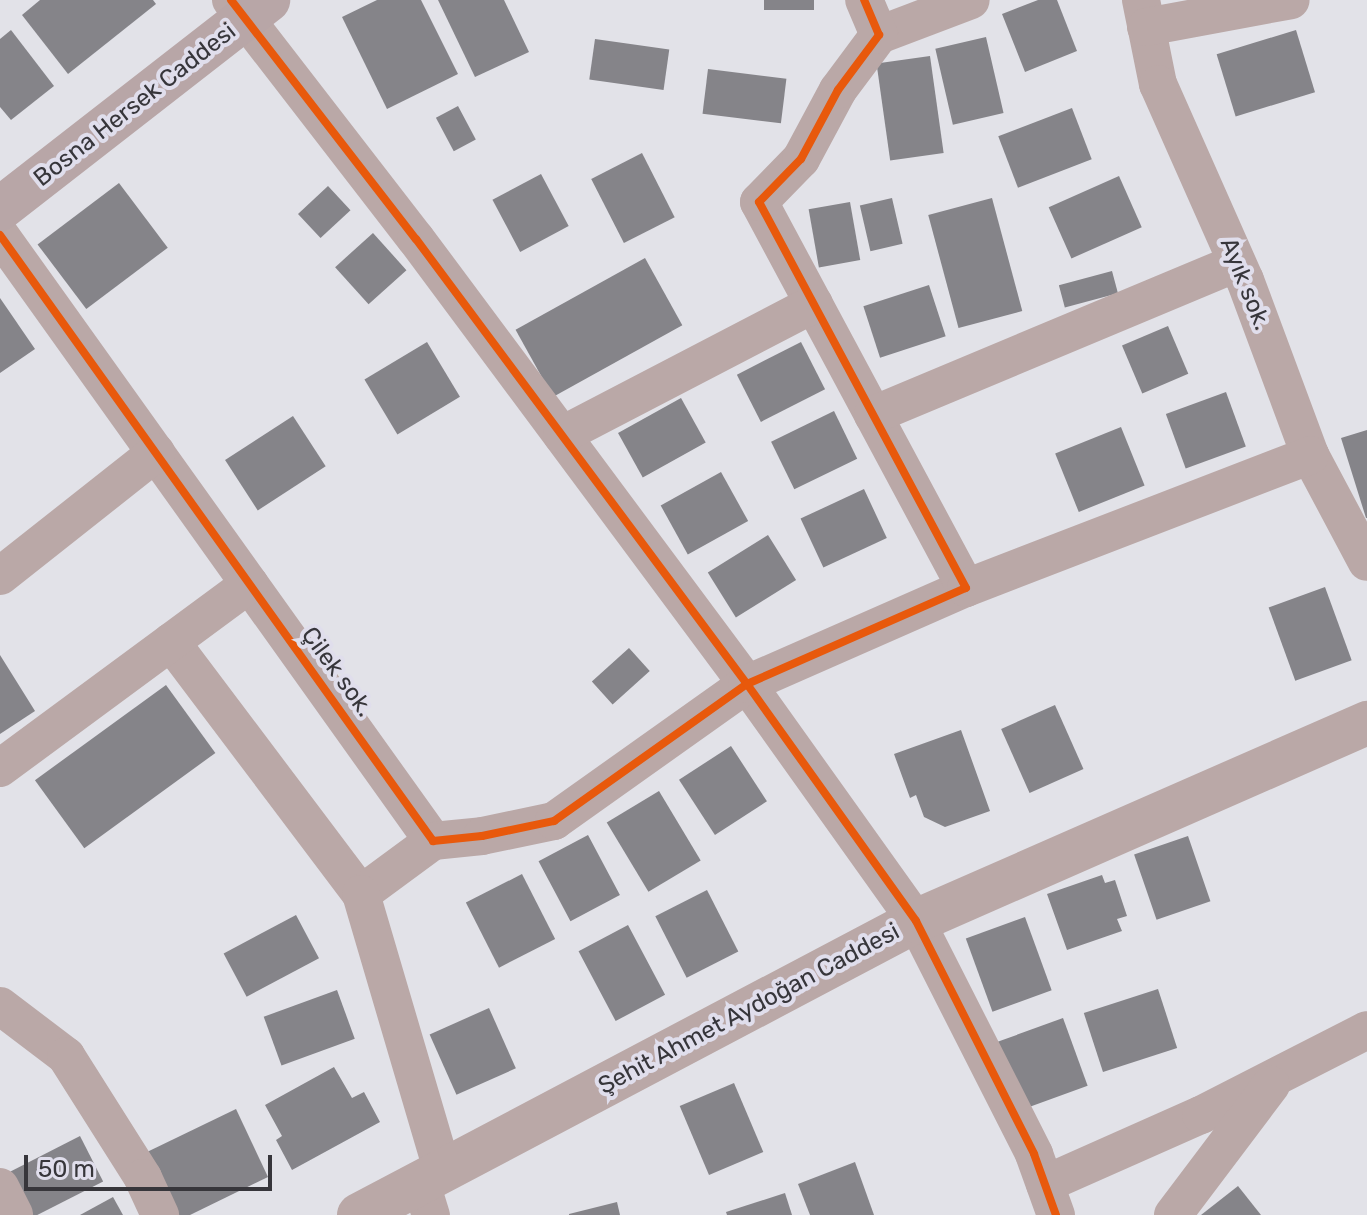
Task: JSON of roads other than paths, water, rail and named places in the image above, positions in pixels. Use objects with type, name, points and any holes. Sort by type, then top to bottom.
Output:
[{"type":"main road","name":"Bosna Hersek Caddesi","points":[[0,209],[248,6]]},
{"type":"street","points":[[864,0],[879,35]]},
{"type":"street","points":[[966,588],[759,202],[801,159],[838,90],[879,35],[971,0]]},
{"type":"street","points":[[1144,14],[1291,0]]},
{"type":"street","points":[[248,6],[416,239],[747,684],[916,921],[1034,1154],[1050,1200],[1201,1115],[1367,1030]]},
{"type":"street","name":"Ayık sok.","points":[[1144,14],[1158,84],[1237,263],[1310,455],[1367,562]]},
{"type":"street","name":"Çilek sok.","points":[[0,235],[433,841]]},
{"type":"street","points":[[873,415],[1237,263]]},
{"type":"street","points":[[562,435],[814,304]]},
{"type":"street","points":[[0,576],[156,453]]},
{"type":"street","points":[[361,894],[433,841],[482,836],[554,821],[747,684],[966,588],[1310,455]]},
{"type":"street","points":[[0,768],[250,584]]},
{"type":"street","points":[[171,642],[361,894],[432,1190]]},
{"type":"street","name":"Şehit Ahmet Aydoğan Caddesi","points":[[359,1215],[432,1190],[916,921],[1367,723]]},
{"type":"street","points":[[0,1006],[66,1056],[143,1178],[160,1215]]},
{"type":"street","points":[[1173,1215],[1278,1076]]},
{"type":"street","points":[[0,1187],[14,1215]]}]
